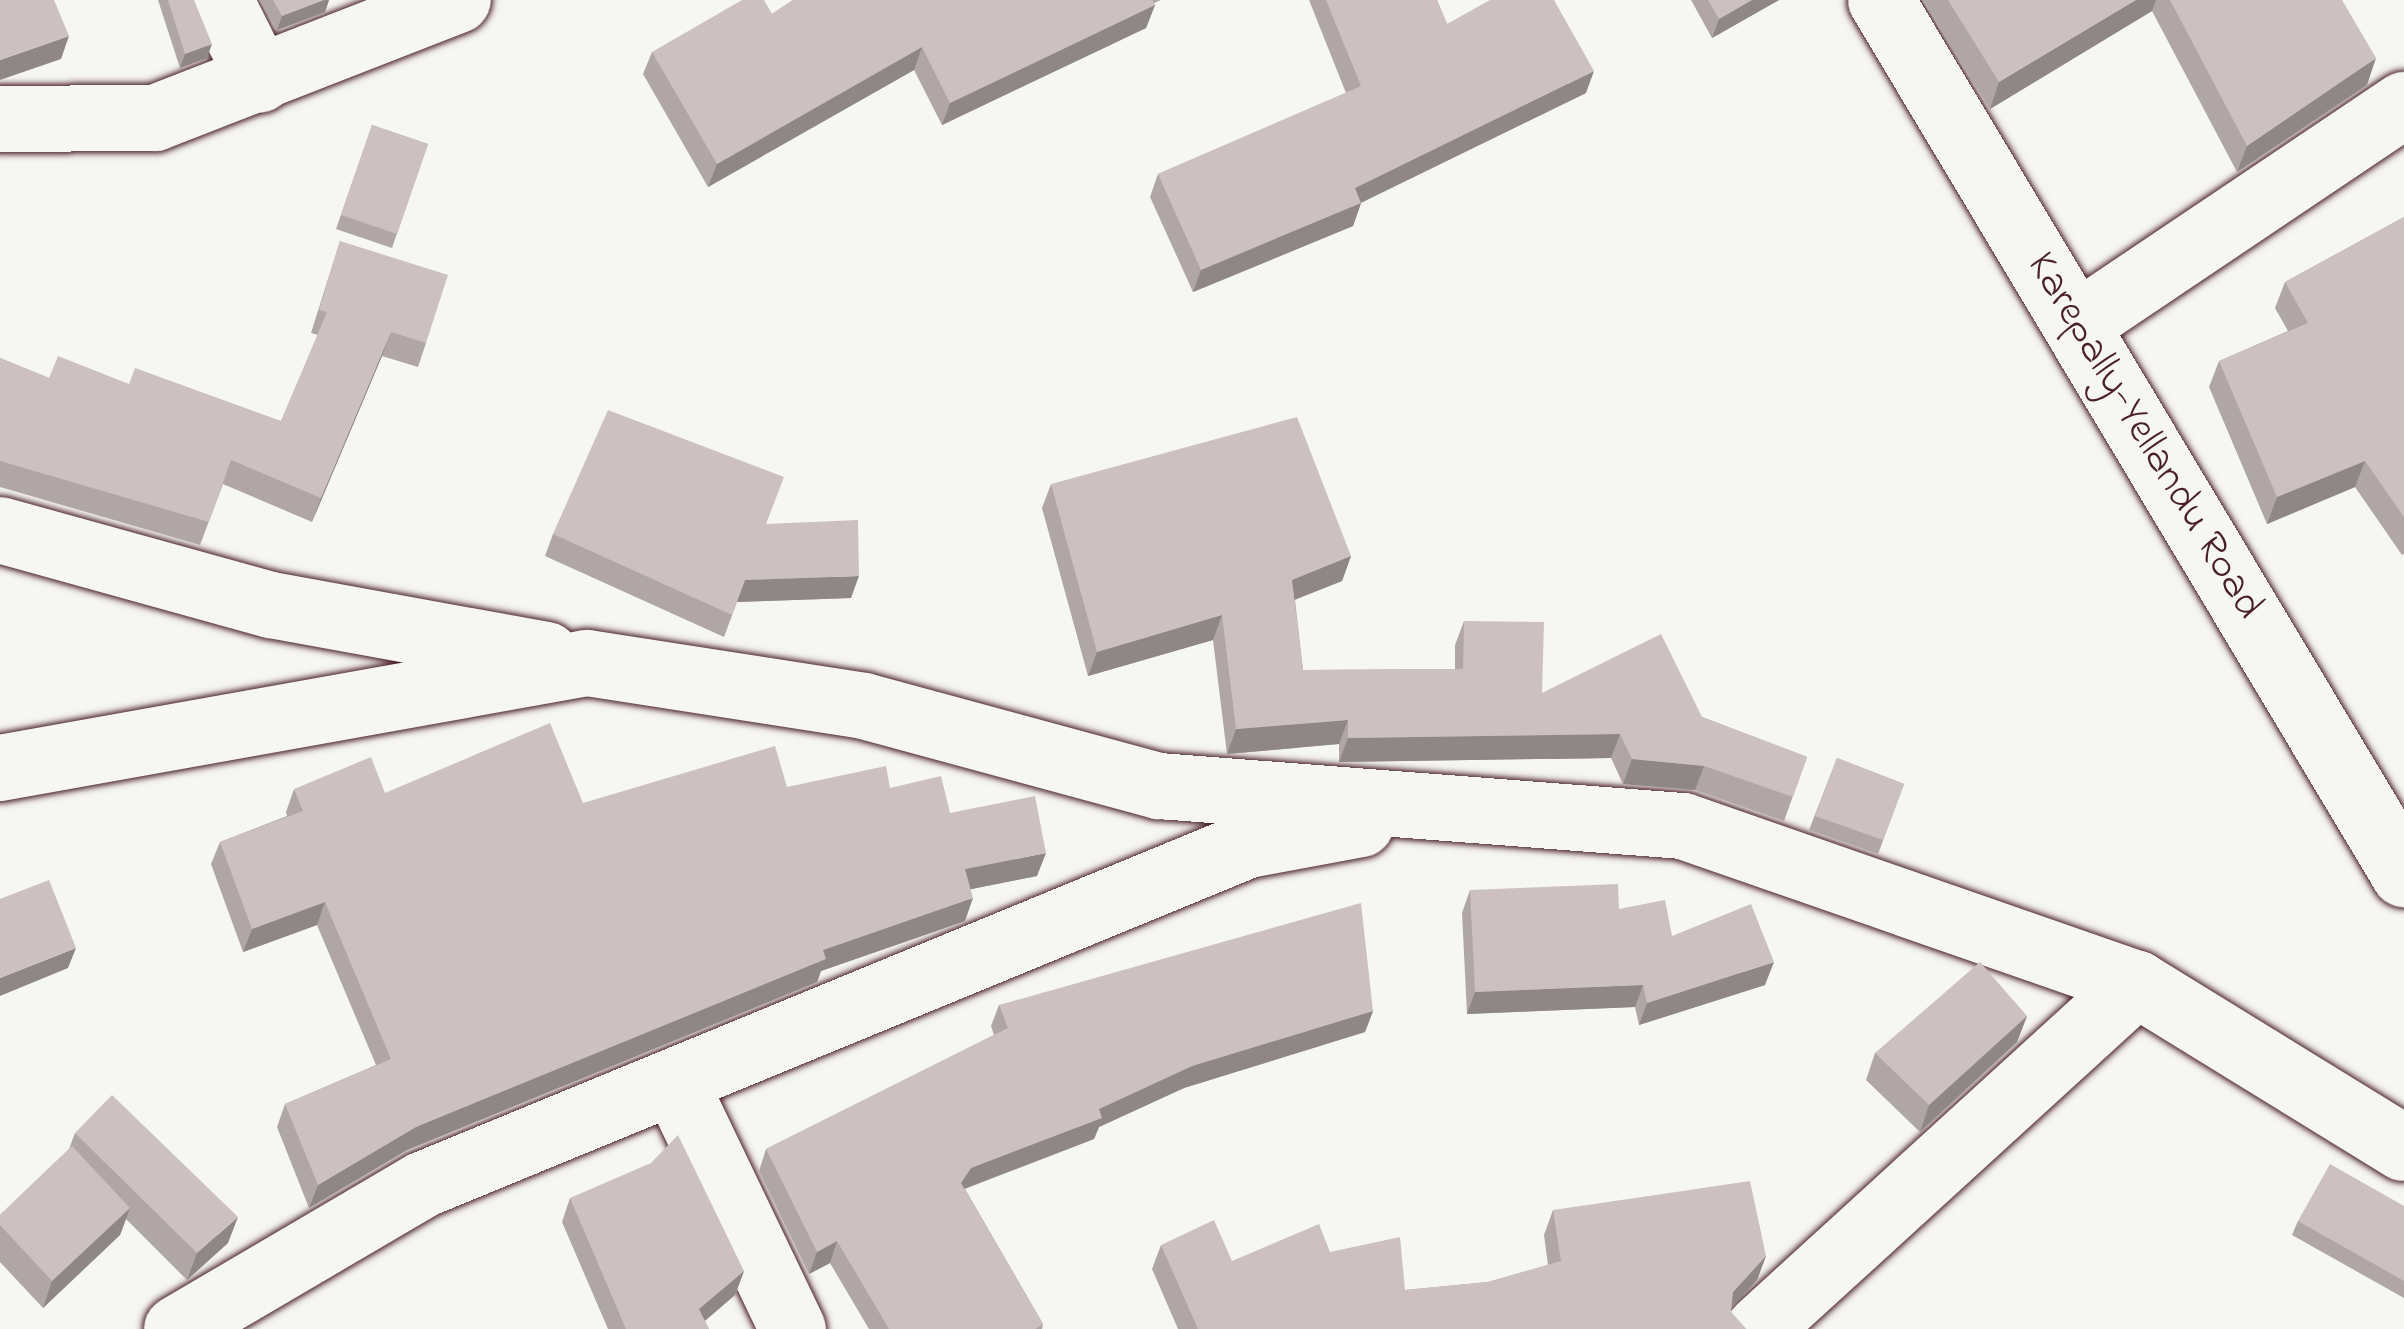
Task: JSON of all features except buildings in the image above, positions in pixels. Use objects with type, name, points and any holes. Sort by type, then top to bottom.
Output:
[{"type":"street","points":[[220,0],[260,80]]},
{"type":"street","points":[[0,118],[155,118],[458,0]]},
{"type":"street","name":"Karepally-Yellandu Road","points":[[1881,0],[2404,874]]},
{"type":"street","points":[[2078,324],[2404,105]]},
{"type":"street","points":[[0,530],[271,605],[587,663],[864,706],[1159,786],[1683,826],[2137,984],[2404,1148]]},
{"type":"street","points":[[0,768],[587,663]]},
{"type":"street","points":[[177,1329],[422,1185],[1248,845],[1444,809]]},
{"type":"street","points":[[1759,1329],[2137,984]]},
{"type":"street","points":[[675,1083],[793,1329]]}]
